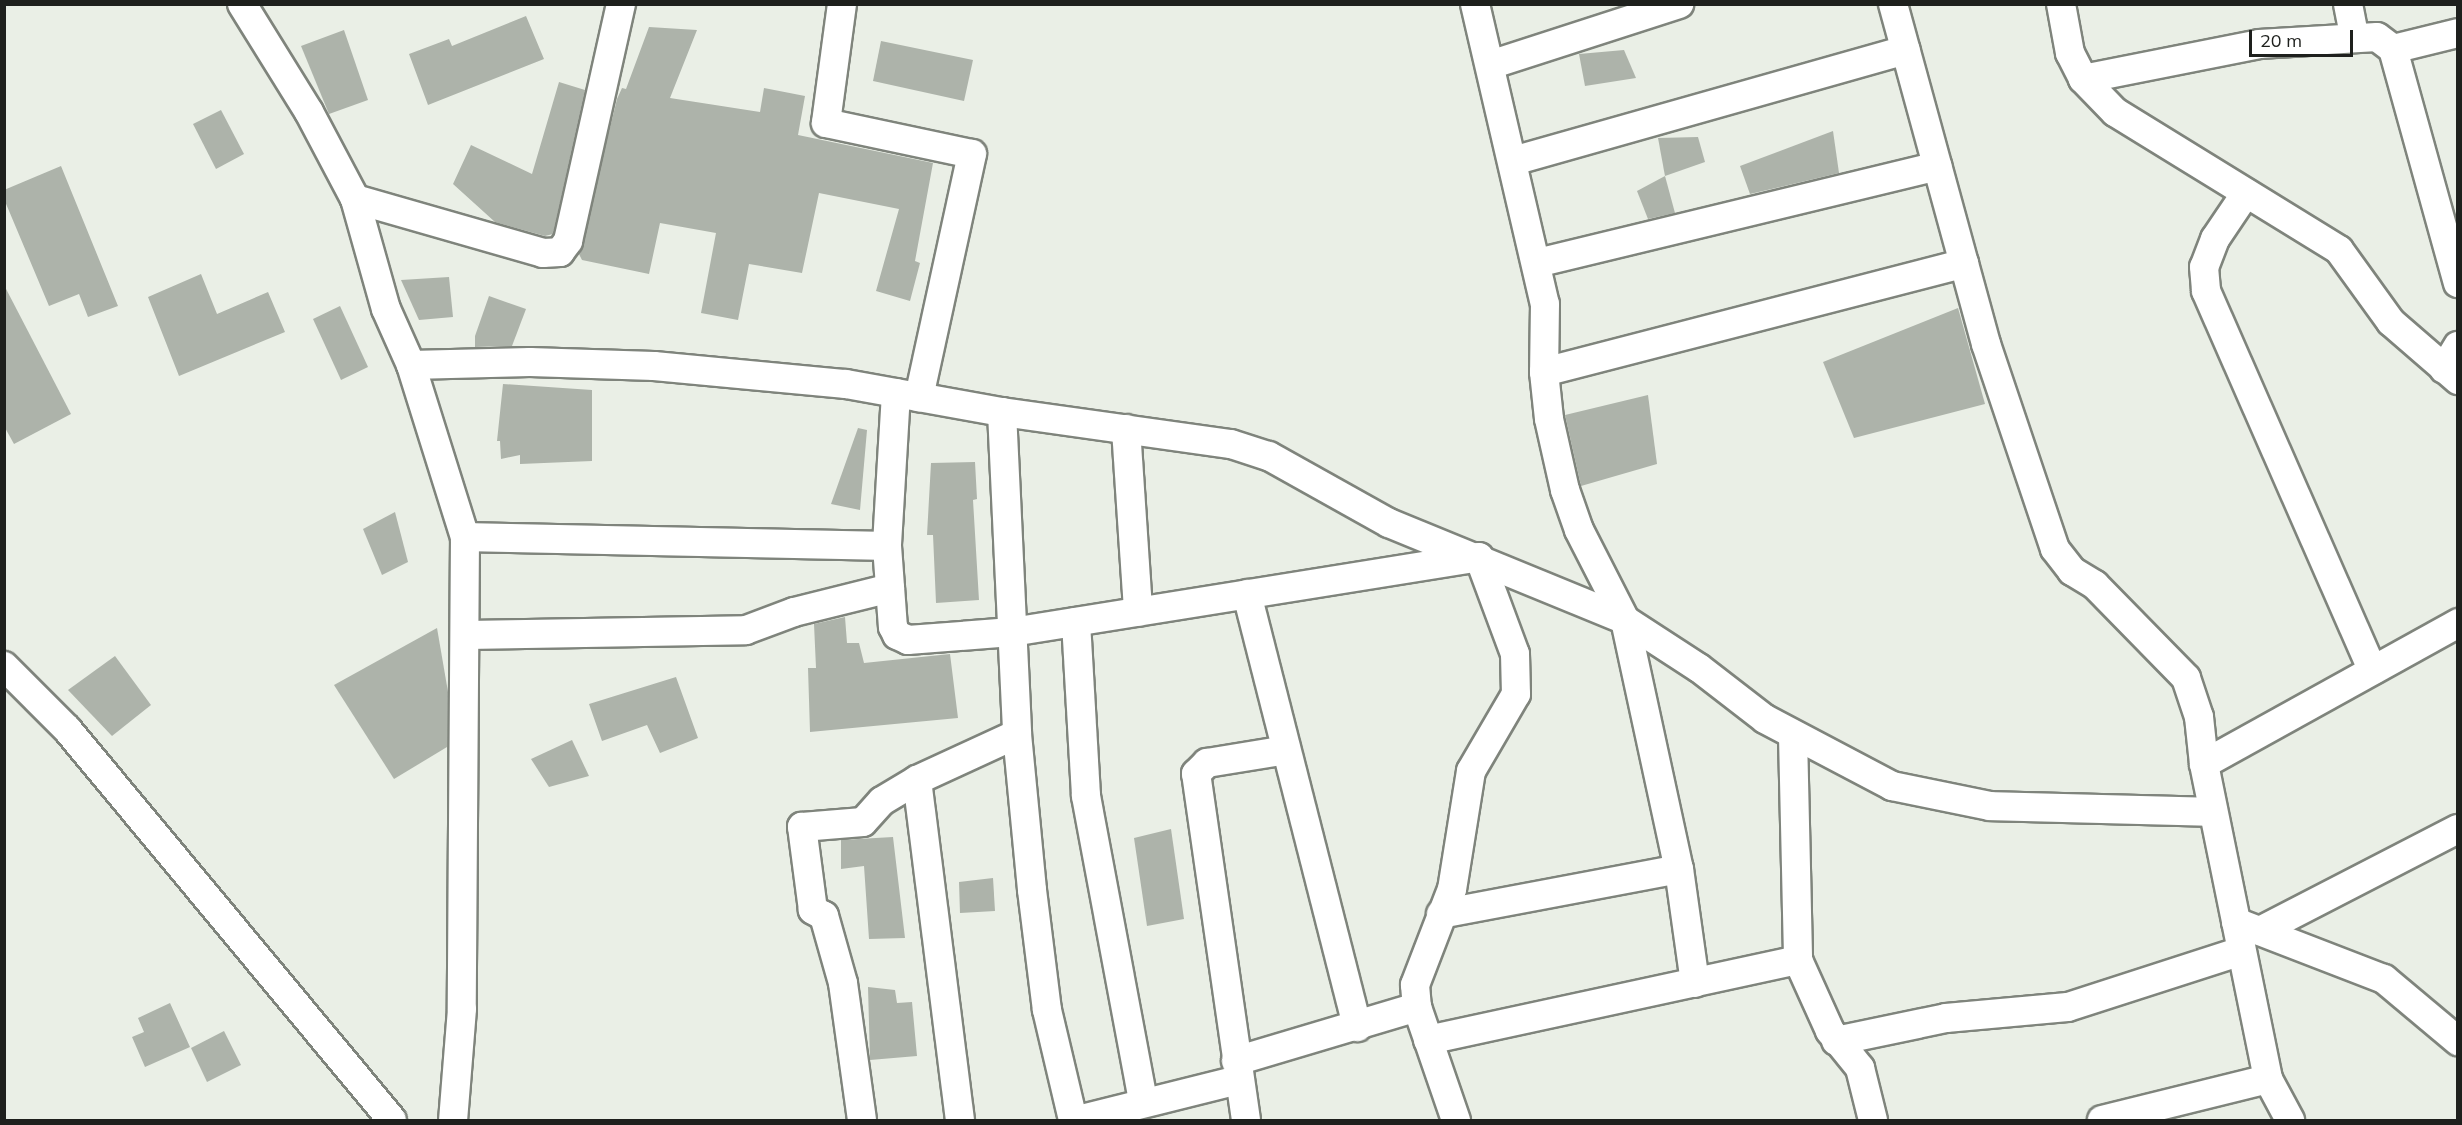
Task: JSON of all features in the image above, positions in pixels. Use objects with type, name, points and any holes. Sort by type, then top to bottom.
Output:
[{"type":"street","points":[[242,4],[309,112],[355,199],[386,309],[411,365],[465,537],[462,1009],[453,1120]]},
{"type":"street","points":[[355,199],[543,253],[560,252],[568,241],[621,4]]},
{"type":"street","points":[[842,4],[826,123],[972,154],[907,395],[887,546],[893,627],[897,635],[908,640],[1012,632],[1479,557]]},
{"type":"street","points":[[1475,4],[1514,161],[1545,303],[1544,372],[1549,419],[1565,490],[1579,530],[1625,620],[1679,869],[1695,983]]},
{"type":"street","points":[[1490,65],[1678,4]]},
{"type":"street","points":[[1893,4],[1986,344],[2055,549],[2072,571],[2096,585],[2186,678],[2199,717],[2204,764],[2214,812],[2246,935],[2268,1078],[2290,1120]]},
{"type":"street","points":[[2061,4],[2070,53],[2083,79],[2115,112],[2338,250],[2391,322],[2453,365]]},
{"type":"street","points":[[2348,4],[2354,36]]},
{"type":"street","points":[[2393,49],[2457,33]]},
{"type":"street","points":[[2083,79],[2259,44],[2354,36],[2377,37],[2393,49],[2457,283]]},
{"type":"street","points":[[1514,161],[1906,50]]},
{"type":"street","points":[[1537,263],[1937,166]]},
{"type":"street","points":[[2246,193],[2215,239],[2204,267],[2206,291],[2372,670]]},
{"type":"street","points":[[1544,372],[1964,263]]},
{"type":"street","points":[[411,365],[530,362],[654,366],[846,384],[1002,412],[1231,444],[1269,456],[1389,523],[1479,557],[1625,620],[1700,668],[1793,736],[1892,786],[1990,806],[2214,812]]},
{"type":"street","points":[[1002,412],[1017,734],[1047,1011],[1073,1120]]},
{"type":"street","points":[[1126,429],[1138,612]]},
{"type":"street","points":[[465,537],[887,546]]},
{"type":"street","points":[[1456,1120],[1417,1007],[1415,985],[1419,969],[1452,889],[1471,771],[1516,694],[1515,654],[1479,557]]},
{"type":"street","points":[[466,635],[746,630],[794,612],[890,588]]},
{"type":"street","points":[[1247,594],[1357,1027]]},
{"type":"street","points":[[1076,622],[1086,796],[1143,1102]]},
{"type":"street","points":[[2204,764],[2457,623]]},
{"type":"street","points":[[4,666],[67,729],[392,1120]]},
{"type":"street","points":[[862,1120],[843,983],[824,916],[813,910],[802,827],[863,822],[882,801],[917,780],[1017,734]]},
{"type":"street","points":[[1793,736],[1798,960],[1836,1041],[1860,1068],[1873,1120]]},
{"type":"street","points":[[1246,1120],[1237,1071],[1196,774],[1206,763],[1286,750]]},
{"type":"street","points":[[917,780],[960,1120]]},
{"type":"street","points":[[1836,1041],[1946,1018],[2068,1007],[2246,935],[2457,830]]},
{"type":"street","points":[[1441,914],[1679,869]]},
{"type":"street","points":[[2246,935],[2384,979],[2457,1041]]},
{"type":"street","points":[[1428,1040],[1798,960]]},
{"type":"street","points":[[1078,1120],[1143,1102],[1237,1071],[1417,1007]]},
{"type":"street","points":[[2102,1120],[2268,1078]]},
{"type":"building","points":[[526,16],[544,59],[428,105],[409,54],[449,39],[452,46]]},
{"type":"building","points":[[649,27],[697,30],[670,98],[760,112],[764,88],[805,96],[798,135],[933,163],[915,261],[920,263],[910,301],[876,291],[899,209],[819,193],[802,273],[749,264],[738,320],[701,313],[716,233],[660,223],[649,274],[582,260],[579,254],[617,99],[622,88],[626,89]]},
{"type":"building","points":[[344,30],[368,100],[329,114],[301,46]]},
{"type":"building","points":[[881,41],[973,60],[964,101],[873,81]]},
{"type":"building","points":[[1624,50],[1636,78],[1585,86],[1579,54]]},
{"type":"building","points":[[559,82],[585,90],[553,234],[545,236],[495,222],[453,184],[471,145],[532,174]]},
{"type":"building","points":[[221,110],[244,154],[216,169],[193,124]]},
{"type":"building","points":[[1833,131],[1839,173],[1750,194],[1740,166]]},
{"type":"building","points":[[1698,137],[1705,162],[1665,176],[1658,138]]},
{"type":"building","points":[[61,166],[118,306],[88,317],[79,294],[49,306],[4,199],[4,190]]},
{"type":"building","points":[[1665,176],[1675,213],[1648,219],[1637,191]]},
{"type":"building","points":[[201,274],[217,314],[268,292],[285,332],[179,376],[148,297]]},
{"type":"building","points":[[449,277],[453,317],[419,320],[401,280]]},
{"type":"building","points":[[4,285],[71,414],[14,444],[4,426]]},
{"type":"building","points":[[489,296],[526,309],[512,346],[475,347],[475,336]]},
{"type":"building","points":[[340,306],[368,367],[341,380],[313,319]]},
{"type":"building","points":[[1958,308],[1985,404],[1854,438],[1823,362]]},
{"type":"building","points":[[503,384],[592,390],[592,461],[520,464],[520,455],[501,459],[500,441],[497,441]]},
{"type":"building","points":[[1648,395],[1657,464],[1581,486],[1565,415]]},
{"type":"building","points":[[858,428],[867,430],[860,510],[831,504]]},
{"type":"building","points":[[975,462],[977,499],[973,500],[979,600],[936,603],[933,535],[927,535],[931,463]]},
{"type":"building","points":[[395,512],[408,562],[382,575],[363,529]]},
{"type":"building","points":[[845,617],[847,643],[859,643],[864,663],[950,654],[958,718],[810,732],[808,668],[816,668],[814,624]]},
{"type":"building","points":[[437,628],[448,692],[447,747],[394,779],[334,685]]},
{"type":"building","points":[[115,656],[151,705],[112,736],[68,690]]},
{"type":"building","points":[[676,677],[698,738],[660,753],[647,725],[602,741],[589,704]]},
{"type":"building","points":[[572,740],[589,776],[549,787],[531,759]]},
{"type":"building","points":[[1171,829],[1184,919],[1147,926],[1134,838]]},
{"type":"building","points":[[893,837],[905,938],[869,939],[864,866],[841,869],[841,840]]},
{"type":"building","points":[[993,878],[995,911],[960,913],[959,882]]},
{"type":"building","points":[[868,987],[895,990],[897,1003],[912,1002],[917,1056],[870,1060]]},
{"type":"building","points":[[170,1003],[190,1047],[145,1067],[132,1037],[144,1032],[138,1018]]},
{"type":"building","points":[[224,1031],[241,1065],[207,1082],[191,1048]]}]
